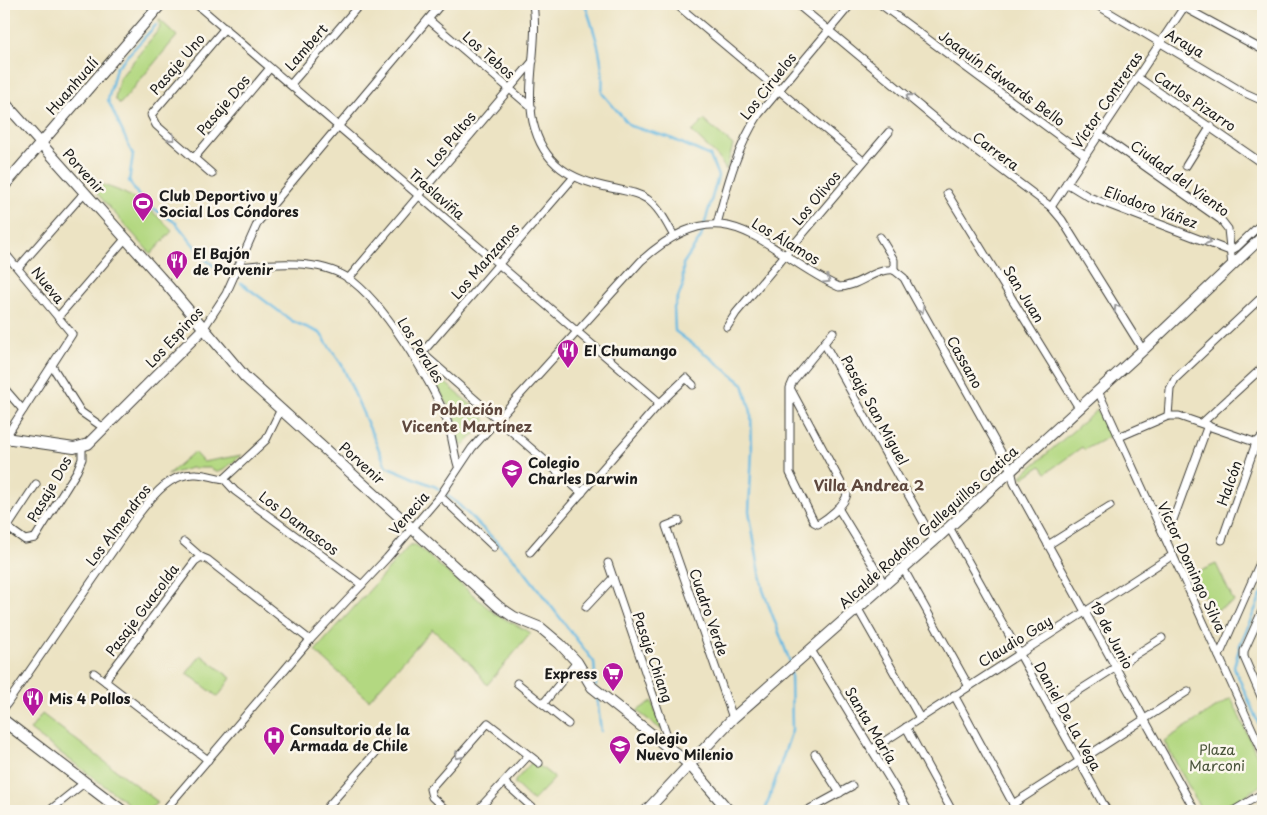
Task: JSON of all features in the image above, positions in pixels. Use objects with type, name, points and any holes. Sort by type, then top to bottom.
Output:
[{"type":"main road","points":[[4,721],[122,811]]},
{"type":"street","name":"Huanhualí","points":[[4,186],[161,4]]},
{"type":"street","name":"Traslaviña","points":[[196,4],[660,403]]},
{"type":"street","name":"Lambert","points":[[291,84],[360,4]]},
{"type":"street","name":"Los Espinos","points":[[82,447],[88,444],[213,317],[240,267],[250,236],[258,222],[430,20],[441,4]]},
{"type":"street","points":[[533,4],[536,37],[533,61],[532,108],[533,121],[543,149],[563,171],[573,178],[635,193],[649,200],[674,236]]},
{"type":"street","points":[[676,4],[863,161]]},
{"type":"street","name":"Carrera","points":[[797,4],[973,149],[1051,207],[1062,220],[1143,350]]},
{"type":"street","name":"Los Ciruelos","points":[[714,224],[749,129],[851,4]]},
{"type":"street","name":"Joaquín Edwards Bello","points":[[880,4],[1085,155]]},
{"type":"street","name":"Araya","points":[[1095,4],[1161,44],[1263,101]]},
{"type":"street","points":[[1183,5],[1263,50]]},
{"type":"street","name":"Víctor Contreras","points":[[1051,207],[1161,44],[1183,5]]},
{"type":"street","name":"Los Tebos","points":[[430,20],[532,108]]},
{"type":"street","name":"Pasaje Uno","points":[[194,158],[151,118],[152,112],[224,28]]},
{"type":"street","name":"Los Paltos","points":[[348,279],[533,61]]},
{"type":"street","name":"Pasaje Dos","points":[[194,158],[270,68]]},
{"type":"street","name":"Carlos Pizarro","points":[[1138,77],[1263,164]]},
{"type":"street","name":"Porvenir","points":[[4,102],[126,238],[245,377],[499,607],[514,617],[540,628],[560,644],[576,662],[592,687],[689,764],[729,811]]},
{"type":"street","points":[[1186,166],[1211,126]]},
{"type":"street","name":"Los Olivos","points":[[727,327],[736,313],[785,254],[889,132]]},
{"type":"street","name":"Ciudad del Viento","points":[[1100,134],[1220,220],[1228,228],[1230,251]]},
{"type":"street","points":[[194,158],[212,174]]},
{"type":"street","name":"Los Manzanos","points":[[422,353],[573,178]]},
{"type":"street","name":"Eliodoro Yáñez","points":[[1066,183],[1089,197],[1230,251]]},
{"type":"street","points":[[18,268],[85,192]]},
{"type":"street","name":"San Juan","points":[[947,193],[1079,408]]},
{"type":"street","points":[[1232,266],[1230,251],[1237,247],[1263,222]]},
{"type":"street","name":"Los Álamos","points":[[674,236],[697,227],[714,224],[750,232],[839,287],[846,287],[883,270],[894,270]]},
{"type":"street","name":"Venecia","points":[[164,811],[310,640],[362,585],[440,496],[458,466],[498,419],[642,261],[660,244],[674,236]]},
{"type":"street","name":"Alcalde Rodolfo Galleguillos Gatica","points":[[646,811],[733,718],[934,541],[1143,350],[1263,236]]},
{"type":"street","name":"Cassano","points":[[880,237],[894,260],[894,270],[907,285],[1011,470]]},
{"type":"street","points":[[58,317],[126,238]]},
{"type":"street","name":"Nueva","points":[[4,252],[72,334],[52,366]]},
{"type":"street","name":"Los Perales","points":[[240,267],[287,264],[314,267],[348,279],[395,328],[413,356],[447,419],[458,466]]},
{"type":"street","points":[[1168,416],[1170,389],[1175,379],[1263,296]]},
{"type":"street","points":[[790,388],[847,494],[846,500],[820,523],[814,522],[790,473],[790,388],[793,381],[833,332]]},
{"type":"street","name":"Pasaje San Miguel","points":[[824,343],[934,541]]},
{"type":"street","points":[[413,356],[422,353],[582,493]]},
{"type":"street","points":[[82,447],[4,439],[52,366],[81,412],[104,428]]},
{"type":"street","points":[[1166,539],[1205,424],[1263,367]]},
{"type":"street","points":[[530,552],[660,403],[686,378],[693,385]]},
{"type":"street","points":[[4,388],[23,410]]},
{"type":"street","name":"Víctor Domingo Silva","points":[[1098,391],[1263,753]]},
{"type":"street","points":[[224,479],[266,440],[281,409]]},
{"type":"street","points":[[1119,437],[1168,416],[1179,416],[1260,444]]},
{"type":"street","name":"Halcón","points":[[1222,540],[1263,436]]},
{"type":"street","name":"Pasaje Dos","points":[[6,526],[25,540],[35,538],[77,471],[82,459],[82,447]]},
{"type":"street","name":"19 de Junio","points":[[1011,470],[1014,483],[1195,811]]},
{"type":"street","name":"Los Almendros","points":[[4,708],[137,516],[160,489],[184,475],[198,474],[224,479]]},
{"type":"street","name":"Los Damascos","points":[[224,479],[235,491],[362,585]]},
{"type":"street","points":[[6,526],[36,484]]},
{"type":"street","points":[[440,496],[494,547]]},
{"type":"street","points":[[1048,545],[1110,506]]},
{"type":"street","points":[[838,508],[885,584]]},
{"type":"street","name":"Cuadro Verde","points":[[678,521],[666,526],[733,718]]},
{"type":"street","name":"Daniel De La Vega","points":[[949,527],[1107,811]]},
{"type":"street","points":[[184,542],[310,640]]},
{"type":"street","name":"Claudio Gay","points":[[871,750],[968,685],[1173,555]]},
{"type":"street","points":[[1219,656],[1263,556]]},
{"type":"street","name":"Pasaje Guacolda","points":[[106,682],[108,676],[195,560],[201,557]]},
{"type":"street","name":"Pasaje Chiang","points":[[608,563],[666,733],[665,744]]},
{"type":"street","points":[[903,568],[968,685]]},
{"type":"street","points":[[586,608],[613,578]]},
{"type":"street","points":[[858,609],[920,718]]},
{"type":"street","points":[[1263,609],[1244,651],[1244,657],[1263,702]]},
{"type":"street","points":[[1050,709],[1116,669],[1162,638]]},
{"type":"street","name":"Santa María","points":[[811,650],[909,811]]},
{"type":"street","points":[[543,704],[576,662]]},
{"type":"street","points":[[94,673],[208,760]]},
{"type":"street","points":[[516,683],[568,724]]},
{"type":"street","points":[[1013,804],[1188,691]]},
{"type":"street","points":[[954,695],[1017,811]]},
{"type":"street","points":[[448,811],[432,797],[430,789],[488,723],[539,763]]},
{"type":"street","name":"Santa María","points":[[906,728],[952,811]]},
{"type":"street","points":[[324,811],[385,742]]},
{"type":"street","points":[[815,754],[840,793]]},
{"type":"street","points":[[477,811],[528,756]]},
{"type":"street","points":[[49,811],[84,783]]},
{"type":"street","points":[[505,783],[536,811]]},
{"type":"street","points":[[806,811],[852,786]]},
{"type":"street","points":[[1233,811],[1263,793]]},
{"type":"green space","points":[[159,19],[177,36],[120,104],[115,99],[119,79],[160,28]]},
{"type":"green space","points":[[704,120],[733,145],[726,170],[719,158],[692,132]]},
{"type":"green space","name":"Club Deportivo y Social Los Cóndores","points":[[92,182],[127,194],[154,213],[172,231],[151,254],[93,189]]},
{"type":"green space","points":[[428,368],[483,415],[486,422],[464,445],[458,442],[455,419]]},
{"type":"green space","points":[[1097,410],[1110,436],[1084,450],[1082,447],[1046,473],[1041,466],[1023,478],[1021,476]]},
{"type":"green space","points":[[194,452],[203,462],[242,455],[222,471],[210,468],[191,468],[167,475]]},
{"type":"green space","points":[[410,545],[416,545],[494,613],[531,633],[487,685],[473,666],[432,629],[369,700],[315,651]]},
{"type":"green space","points":[[1216,564],[1234,602],[1212,612],[1194,574]]},
{"type":"green space","points":[[201,655],[231,678],[218,697],[187,673]]},
{"type":"green space","name":"Plaza Marconi","points":[[1231,698],[1263,769],[1263,784],[1222,811],[1202,811],[1164,741]]},
{"type":"green space","points":[[652,701],[662,730],[637,711]]},
{"type":"green space","points":[[42,714],[158,802],[147,811],[138,811],[30,730]]},
{"type":"green space","points":[[533,761],[555,778],[533,801],[515,784],[515,781]]},
{"type":"waterway","points":[[145,4],[147,8],[150,4]]},
{"type":"waterway","points":[[585,4],[601,59],[602,93],[630,126],[668,137],[710,156],[718,176],[701,237],[683,264],[683,285],[674,308],[675,331],[743,384],[751,412],[752,451],[749,511],[763,590],[790,662]]},
{"type":"waterway","points":[[156,25],[116,68],[108,100],[133,155],[129,181],[142,201],[176,223],[204,258],[226,276]]},
{"type":"waterway","points":[[241,283],[292,321],[320,333],[342,365],[386,466],[436,487],[457,503],[518,563],[594,662],[596,686]]},
{"type":"waterway","points":[[1263,591],[1240,645],[1234,667],[1263,734]]},
{"type":"waterway","points":[[765,811],[792,730],[791,673]]},
{"type":"waterway","points":[[597,697],[601,731]]},
{"type":"waterway","points":[[1250,811],[1263,803]]},
{"type":"place","name":"Club Deportivo y Social Los Cóndores","points":[[143,222]]},
{"type":"place","name":"El Bajón de Porvenir","points":[[177,280]]},
{"type":"place","name":"El Chumango","points":[[568,369]]},
{"type":"place","name":"Colegio Charles Darwin","points":[[512,489]]},
{"type":"place","name":"Express","points":[[613,692]]},
{"type":"place","name":"Mis 4 Pollos","points":[[33,717]]},
{"type":"place","name":"Consultorio de la Armada de Chile","points":[[274,756]]},
{"type":"place","name":"Colegio Nuevo Milenio","points":[[620,765]]},
{"type":"district","name":"Población Vicente Martínez","points":[[467,416]]},
{"type":"district","name":"Villa Andrea 2","points":[[869,484]]}]
